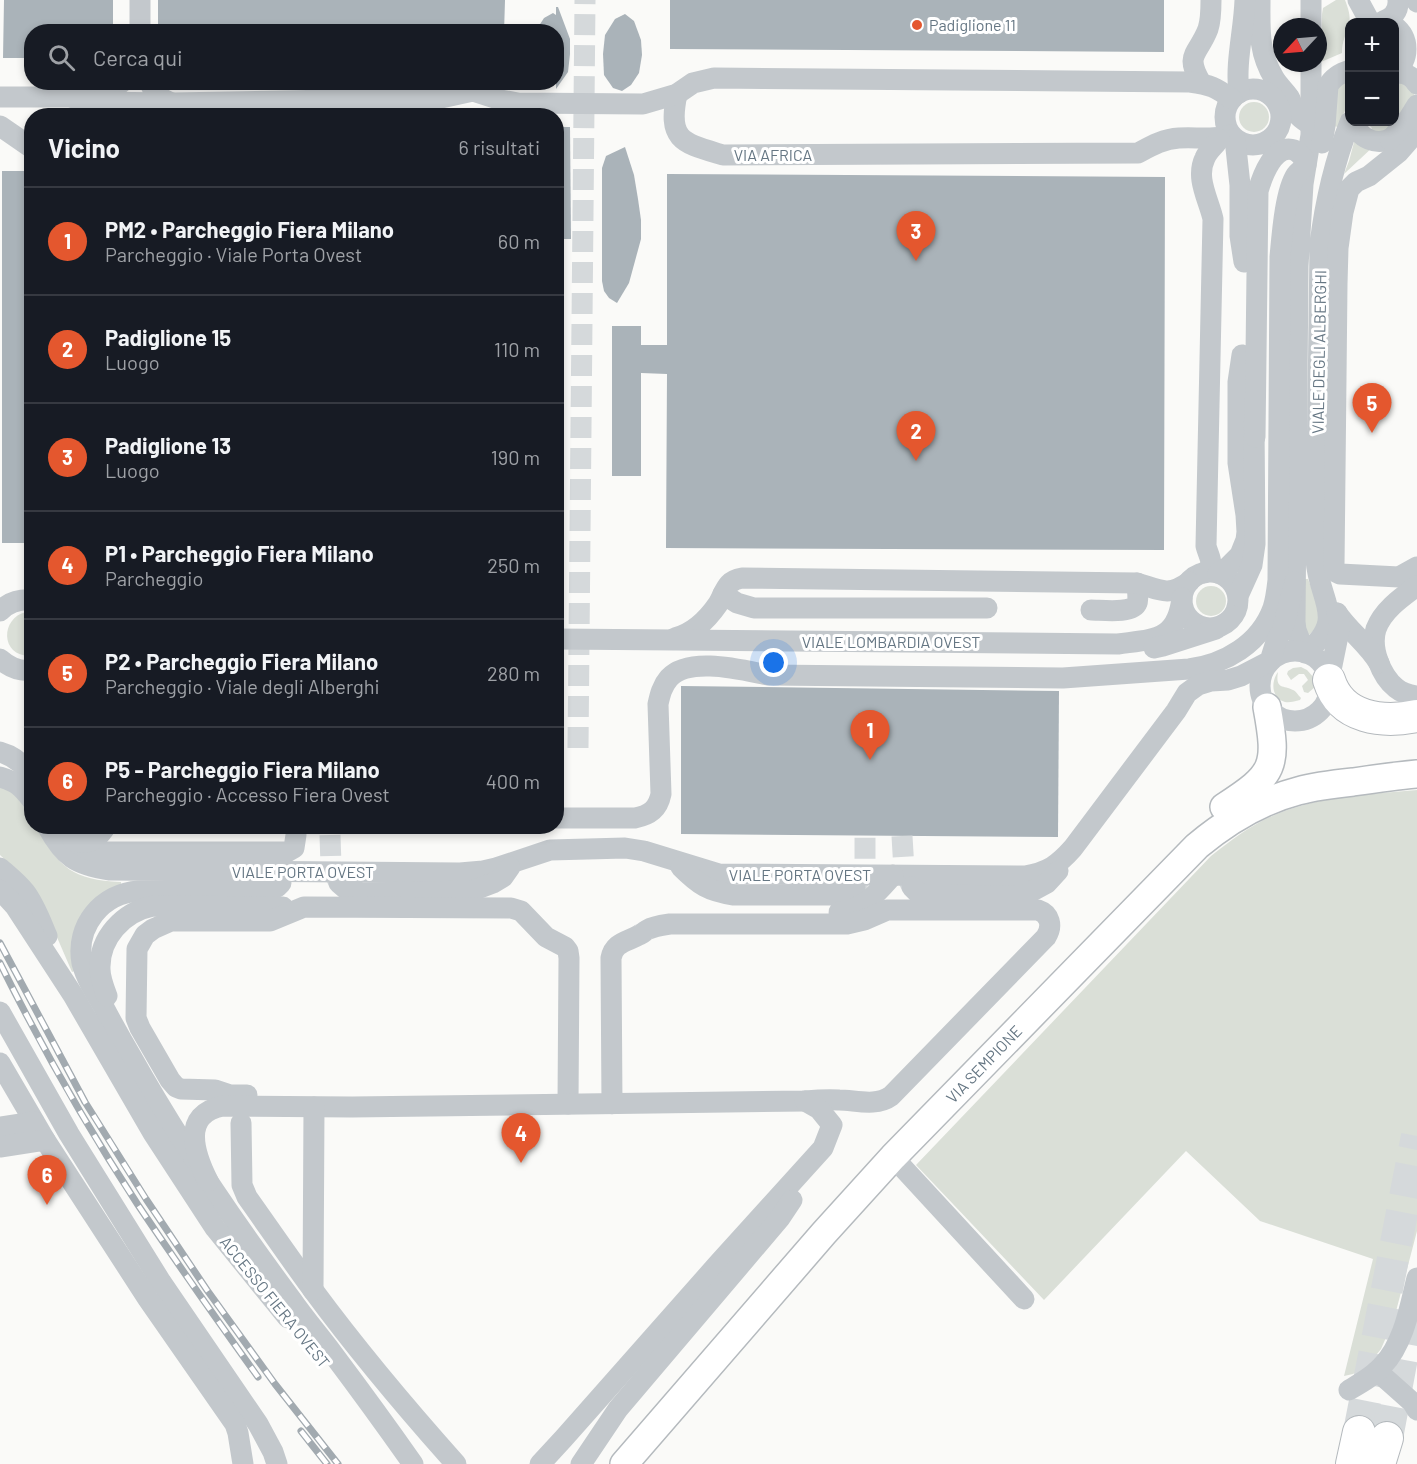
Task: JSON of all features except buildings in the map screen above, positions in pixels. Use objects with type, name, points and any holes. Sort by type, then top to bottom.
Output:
[{"type":"highway","points":[[1329,680],[1332,690],[1345,705],[1367,716],[1386,719],[1417,716]]},
{"type":"highway","points":[[1352,1464],[1375,1445]]},
{"type":"main road","points":[[1143,900],[1177,848],[1189,835],[1212,815],[1250,790],[1267,772],[1273,752],[1273,738],[1267,708]]},
{"type":"main road","name":"VIA SEMPIONE","points":[[624,1464],[824,1233],[893,1157],[1143,900],[1208,837],[1237,817],[1264,803],[1298,791],[1317,786],[1416,774]]},
{"type":"street","points":[[140,0],[140,24]]},
{"type":"street","points":[[155,0],[155,24]]},
{"type":"street","points":[[1205,84],[1196,74],[1193,61],[1196,48],[1209,27],[1211,0]]},
{"type":"street","points":[[1260,0],[1260,36],[1265,60],[1273,76],[1287,94],[1296,113],[1312,124],[1319,134],[1321,149]]},
{"type":"street","points":[[1311,0],[1311,18]]},
{"type":"street","points":[[1352,0],[1355,18]]},
{"type":"street","points":[[1358,0],[1376,18]]},
{"type":"street","points":[[1389,18],[1395,14],[1398,0]]},
{"type":"street","points":[[1235,96],[1245,8]]},
{"type":"street","points":[[667,640],[685,635],[700,626],[717,605],[728,584],[732,580],[742,578],[1137,584],[1169,592],[1228,567],[1240,555],[1247,532],[1238,463],[1238,382],[1242,355],[1244,262],[1248,235],[1247,203],[1249,185],[1257,158],[1266,143],[1279,130],[1281,121],[1278,103],[1262,83],[1251,56],[1245,8]]},
{"type":"street","points":[[1399,33],[1404,36],[1407,45],[1406,55],[1399,68]]},
{"type":"street","points":[[1327,69],[1339,62],[1345,61]]},
{"type":"street","points":[[1305,653],[1295,622],[1298,266],[1303,184],[1312,124],[1312,72]]},
{"type":"street","points":[[1302,216],[1321,149],[1328,86],[1338,75],[1345,72]]},
{"type":"street","points":[[1399,73],[1408,75],[1417,84]]},
{"type":"street","points":[[0,97],[69,97],[94,102],[172,103],[441,98],[473,91],[490,106],[501,100],[531,104],[643,104],[677,94],[693,83],[714,78],[1190,82],[1205,84],[1235,96]]},
{"type":"street","points":[[1244,262],[1240,236],[1240,185],[1225,117],[1227,107],[1235,96],[1247,90],[1256,89],[1272,96]]},
{"type":"street","points":[[69,97],[111,90]]},
{"type":"street","points":[[154,90],[161,99],[172,103]]},
{"type":"street","points":[[564,116],[654,116],[675,124],[674,111],[677,94]]},
{"type":"street","points":[[1417,105],[1392,138],[1358,171],[1349,189],[1343,212],[1337,272],[1335,570],[1340,574],[1400,577],[1417,567]]},
{"type":"street","name":"VIA AFRICA","points":[[675,124],[676,132],[685,142],[723,155],[1138,153],[1157,143],[1177,138],[1229,137]]},
{"type":"street","points":[[0,126],[24,142]]},
{"type":"street","name":"VIALE DEGLI ALBERGHI","points":[[1305,653],[1320,640],[1329,620],[1316,560],[1320,244],[1332,182],[1349,126]]},
{"type":"street","points":[[1357,126],[1359,132],[1366,138],[1383,142],[1392,138]]},
{"type":"street","points":[[1349,189],[1399,152],[1417,131]]},
{"type":"street","points":[[1229,137],[1204,158],[1202,174],[1202,183],[1213,219],[1206,546],[1211,563],[1198,581],[1186,615],[1202,627],[1220,627],[1235,615],[1239,596],[1252,565],[1255,544],[1258,191],[1265,172],[1275,157],[1284,150],[1292,150],[1300,154],[1306,165]]},
{"type":"street","points":[[1229,137],[1250,146],[1266,143]]},
{"type":"street","points":[[564,818],[635,818],[646,816],[653,811],[661,794],[658,704],[661,690],[669,678],[681,669],[694,666],[734,668],[768,675],[1063,678],[1206,667],[1232,656],[1243,648],[1254,638],[1268,619],[1273,608],[1278,580],[1280,257],[1289,195],[1295,178],[1306,165]]},
{"type":"street","points":[[1242,355],[1255,437]]},
{"type":"street","points":[[1198,581],[1225,576],[1232,582],[1239,596]]},
{"type":"street","name":"VIALE LOMBARDIA OVEST","points":[[1118,644],[1152,639],[1167,633],[1177,621],[1198,581]]},
{"type":"street","points":[[1270,661],[1287,652],[1300,651],[1311,655],[1321,663],[1328,673],[1329,693],[1316,714],[1299,722],[1284,720],[1267,708],[1262,700],[1259,685],[1263,671],[1270,661],[1282,631],[1295,582]]},
{"type":"street","points":[[1091,610],[1132,609],[1137,601],[1137,584]]},
{"type":"street","name":"VIALE DEGLI ALBERGHI","points":[[1321,586],[1336,612],[1340,626],[1329,680]]},
{"type":"street","points":[[1380,666],[1375,646],[1376,630],[1389,609],[1417,586]]},
{"type":"street","points":[[723,594],[737,603],[754,608],[987,608]]},
{"type":"street","points":[[1,603],[24,600]]},
{"type":"street","points":[[1336,612],[1347,628],[1368,648],[1384,675],[1396,689],[1417,696]]},
{"type":"street","name":"VIALE LOMBARDIA OVEST","points":[[564,639],[1118,644],[1154,648],[1220,627]]},
{"type":"street","points":[[0,659],[12,668],[24,670]]},
{"type":"street","name":"VIALE PORTA OVEST","points":[[52,834],[64,853],[74,860],[85,865],[110,870],[460,873],[483,871],[550,850],[625,848],[644,850],[719,874],[1025,876],[1038,874],[1053,867],[1073,848],[1176,711],[1187,693],[1198,685],[1241,676],[1270,661]]},
{"type":"street","name":"VIALE PORTA OVEST","points":[[1176,711],[1203,692],[1224,688],[1247,694],[1267,708]]},
{"type":"street","points":[[0,752],[14,758],[24,767]]},
{"type":"street","points":[[0,777],[15,782],[24,789]]},
{"type":"street","points":[[69,834],[87,850],[96,852],[283,853],[294,848],[296,835]]},
{"type":"street","points":[[70,834],[83,843],[93,841],[100,834]]},
{"type":"street","points":[[912,887],[917,892],[926,895],[1023,896],[1047,883],[1073,848]]},
{"type":"street","points":[[677,862],[695,881],[707,888],[734,895],[836,895],[846,893],[855,887]]},
{"type":"street","points":[[339,883],[346,889],[362,893],[472,891],[481,889],[503,877],[512,863]]},
{"type":"street","points":[[0,868],[26,893],[34,906],[73,994]]},
{"type":"street","points":[[648,929],[660,915],[674,911],[832,912],[850,910],[865,904],[893,875]]},
{"type":"street","points":[[281,884],[267,891],[130,891],[114,897],[96,912],[87,925],[81,944],[83,965],[91,986],[147,1085],[208,1180],[291,1301],[347,1373],[411,1464]]},
{"type":"street","points":[[0,890],[15,906],[73,994]]},
{"type":"street","points":[[130,1055],[106,993],[100,967],[104,946],[113,931],[124,919],[138,910],[153,906],[517,909],[546,937],[568,951],[568,1104]]},
{"type":"street","points":[[304,907],[270,921],[171,921],[148,932],[140,942],[136,956],[136,1018],[176,1087],[215,1090],[230,1095],[315,1095],[311,1106],[313,1290]]},
{"type":"street","points":[[208,1180],[196,1155],[194,1134],[197,1124],[201,1117],[214,1108],[231,1106],[612,1104],[828,1099],[882,1101],[900,1086],[1046,936],[1050,928],[1048,918],[1038,910],[887,910],[864,920],[847,924],[670,924],[648,929],[620,944],[612,952],[612,1104]]},
{"type":"street","name":"ACCESSO FIERA OVEST","points":[[73,994],[153,1132],[215,1228],[371,1421],[411,1464]]},
{"type":"street","points":[[0,1012],[75,1144],[161,1282],[258,1424],[277,1464]]},
{"type":"street","points":[[0,1063],[39,1131],[148,1299],[235,1424],[243,1464]]},
{"type":"street","points":[[581,1464],[618,1409],[780,1218],[792,1200],[831,1158],[836,1142],[832,1125],[819,1109],[805,1101]]},
{"type":"street","points":[[540,1464],[823,1148],[840,1110],[858,1101]]},
{"type":"street","points":[[241,1123],[244,1191],[313,1290],[386,1383],[456,1464]]},
{"type":"street","points":[[0,1127],[39,1131]]},
{"type":"street","points":[[0,1147],[39,1131]]},
{"type":"street","points":[[893,1157],[1023,1299]]},
{"type":"street","points":[[1349,1390],[1363,1382],[1388,1360],[1409,1312],[1417,1278]]},
{"type":"street","points":[[1377,1371],[1417,1410]]},
{"type":"shaded area","points":[[1336,0],[1345,0],[1349,15],[1349,18],[1345,18],[1342,53],[1327,59],[1327,18],[1322,18],[1323,8]]},
{"type":"shaded area","points":[[1345,80],[1345,110],[1338,127],[1333,126],[1334,89]]},
{"type":"shaded area","points":[[1399,81],[1414,93],[1414,97],[1399,119]]},
{"type":"shaded area","points":[[1254,102],[1265,106],[1269,117],[1265,128],[1254,132],[1243,128],[1239,117],[1243,106]]},
{"type":"shaded area","points":[[1370,126],[1394,126],[1368,135],[1372,128]]},
{"type":"shaded area","points":[[1356,135],[1375,145],[1344,174],[1349,161]]},
{"type":"shaded area","points":[[1305,579],[1308,579],[1322,621],[1309,635],[1304,630]]},
{"type":"shaded area","points":[[1211,586],[1222,590],[1226,601],[1222,612],[1211,616],[1200,612],[1196,601],[1200,590]]},
{"type":"shaded area","points":[[24,613],[24,655],[13,650],[7,637],[11,622]]},
{"type":"shaded area","points":[[1301,667],[1315,679],[1315,687],[1308,693],[1304,692],[1302,686],[1308,680],[1304,674],[1299,674],[1291,680],[1287,674],[1293,668]]},
{"type":"shaded area","points":[[1278,672],[1279,684],[1295,691],[1301,698],[1300,700],[1285,702],[1277,697],[1273,684]]},
{"type":"shaded area","points":[[0,783],[19,794],[24,804],[24,834],[41,834],[61,862],[79,875],[121,882],[121,885],[109,891],[77,970],[72,972],[50,921],[15,869],[0,855]]},
{"type":"shaded area","points":[[1417,790],[1417,1231],[1394,1319],[1381,1349],[1369,1364],[1353,1374],[1344,1376],[1373,1259],[1260,1221],[1186,1151],[1044,1300],[916,1165],[1211,856],[1227,844],[1277,814],[1311,803]]},
{"type":"tunnel","points":[[578,748],[585,0]]},
{"type":"tunnel","points":[[330,835],[331,865],[339,883]]},
{"type":"tunnel","points":[[855,887],[865,871],[865,836]]},
{"type":"tunnel","points":[[902,836],[904,870],[912,887]]},
{"type":"tunnel","points":[[1359,1432],[1417,1136]]},
{"type":"tunnel","points":[[1387,1438],[1410,1315]]},
{"type":"railway","points":[[0,943],[85,1102],[146,1199],[207,1290],[275,1384],[338,1464]]},
{"type":"railway","points":[[0,963],[65,1086],[119,1176],[258,1377]]},
{"type":"railway","points":[[301,1431],[327,1464]]},
{"type":"place","name":"Padiglione 11","points":[[917,25]]},
{"type":"place","name":"Padiglione 13","points":[[916,261]]},
{"type":"place","name":"P2 • Parcheggio Fiera Milano","points":[[1372,433]]},
{"type":"place","name":"Padiglione 15","points":[[916,461]]},
{"type":"place","name":"PM2 • Parcheggio Fiera Milano","points":[[870,760]]},
{"type":"place","name":"P1 • Parcheggio Fiera Milano","points":[[521,1163]]},
{"type":"place","name":"P5 - Parcheggio Fiera Milano","points":[[47,1205]]}]
